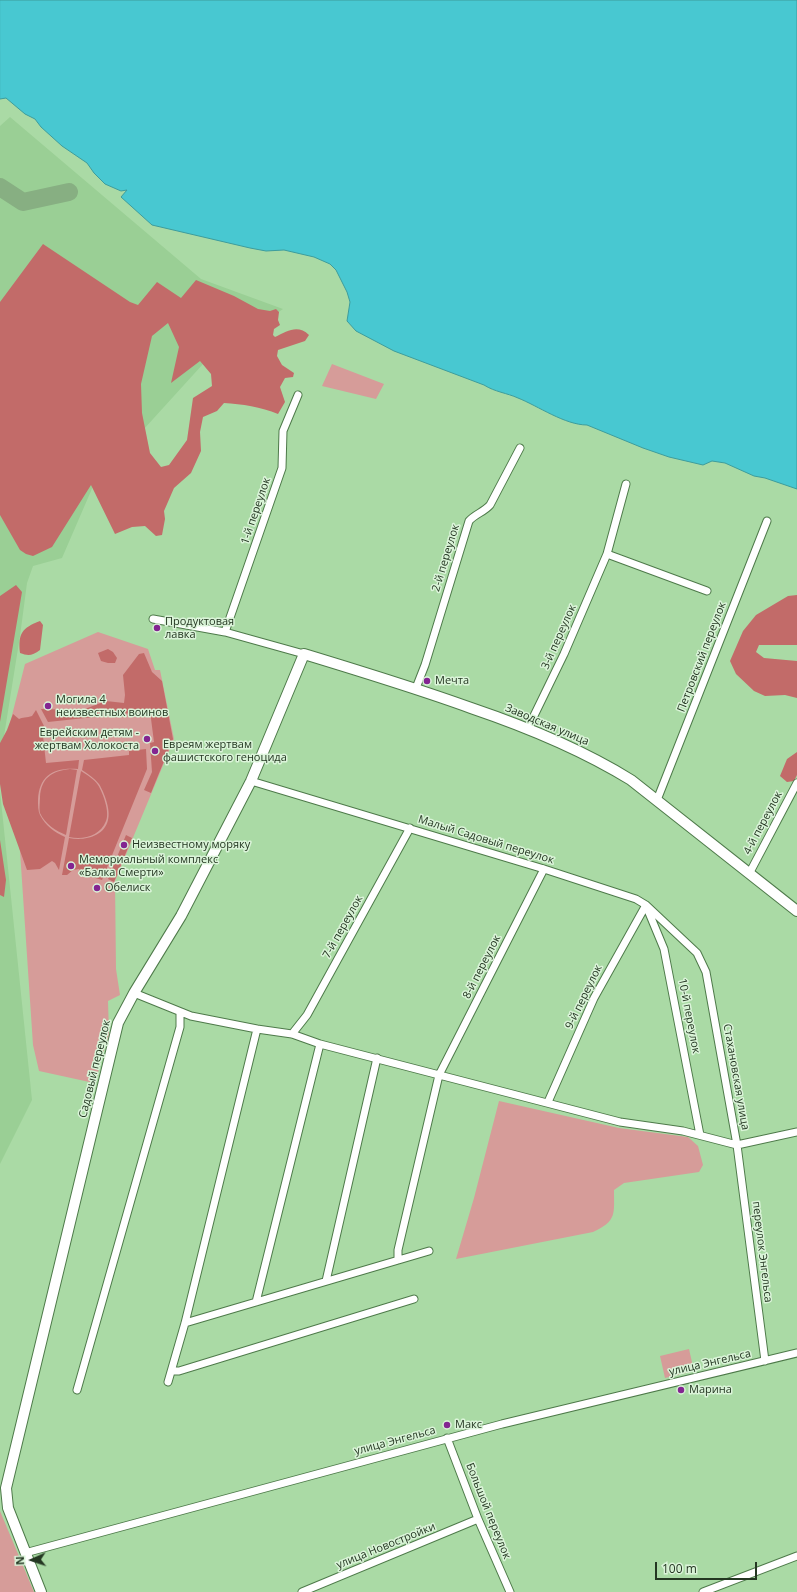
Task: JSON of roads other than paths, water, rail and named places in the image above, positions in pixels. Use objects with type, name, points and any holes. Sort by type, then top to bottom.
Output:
[{"type":"street","name":"1-й переулок","points":[[225,632],[282,468],[283,431],[298,395]]},
{"type":"street","name":"2-й переулок","points":[[416,688],[425,666],[469,521],[473,516],[485,510],[490,505],[520,448]]},
{"type":"street","name":"3-й переулок","points":[[528,728],[564,654],[607,554],[626,484]]},
{"type":"street","name":"Петровский переулок","points":[[657,800],[767,522]]},
{"type":"street","points":[[607,554],[707,591]]},
{"type":"street","name":"Заводская улица","points":[[153,619],[225,632],[304,654],[416,688],[528,728],[613,768],[631,780],[797,911]]},
{"type":"street","name":"Садовый переулок","points":[[41,1592],[6,1501],[8,1477],[118,1023],[134,993],[181,916],[251,781],[304,654]]},
{"type":"street","name":"Малый Садовый переулок","points":[[251,781],[330,806],[410,828],[544,869],[636,899],[646,905],[697,954]]},
{"type":"street","name":"4-й переулок","points":[[749,874],[797,783]]},
{"type":"street","name":"7-й переулок","points":[[292,1034],[307,1015],[410,828]]},
{"type":"street","name":"8-й переулок","points":[[398,1260],[398,1250],[439,1075],[544,869]]},
{"type":"street","name":"9-й переулок","points":[[548,1102],[594,998],[646,905]]},
{"type":"street","name":"10-й переулок","points":[[646,905],[664,949],[700,1135]]},
{"type":"street","name":"Стахановская улица","points":[[697,954],[706,972],[736,1145],[797,1132]]},
{"type":"street","points":[[134,993],[191,1016],[257,1029],[292,1034],[320,1044],[548,1102],[620,1122],[700,1135],[736,1145]]},
{"type":"street","points":[[77,1390],[180,1027],[180,1012]]},
{"type":"street","points":[[168,1382],[185,1323],[257,1029]]},
{"type":"street","points":[[256,1302],[320,1044]]},
{"type":"street","points":[[326,1281],[377,1058]]},
{"type":"street","name":"переулок Энгельса","points":[[736,1145],[765,1361]]},
{"type":"street","points":[[185,1323],[429,1251]]},
{"type":"street","points":[[172,1371],[179,1371],[414,1299]]},
{"type":"street","name":"улица Энгельса","points":[[25,1553],[447,1438],[797,1353]]},
{"type":"street","name":"Большой переулок","points":[[447,1438],[478,1519],[510,1592]]},
{"type":"street","name":"улица Новостройки","points":[[302,1592],[478,1519]]},
{"type":"street","points":[[703,1592],[797,1556]]},
{"type":"water","points":[[0,0],[797,0],[797,489],[765,478],[754,476],[725,463],[712,461],[703,465],[669,457],[587,425],[561,419],[514,396],[394,351],[356,331],[347,321],[350,302],[347,292],[336,270],[330,264],[314,257],[284,250],[266,251],[250,248],[152,225],[121,197],[127,190],[121,191],[105,184],[87,163],[62,146],[41,127],[35,119],[25,114],[6,98],[0,99]]},
{"type":"place","name":"Продуктовая лавка","points":[[157,628]]},
{"type":"place","name":"Мечта","points":[[427,681]]},
{"type":"place","name":"Могила 4 неизвестных воинов","points":[[48,706]]},
{"type":"place","name":"Еврейским детям - жертвам Холокоста","points":[[147,739]]},
{"type":"place","name":"Евреям жертвам фашистского геноцида","points":[[155,751]]},
{"type":"place","name":"Неизвестному моряку","points":[[124,845]]},
{"type":"place","name":"Мемориальный комплекс «Балка Смерти»","points":[[71,866]]},
{"type":"place","name":"Обелиск","points":[[97,888]]},
{"type":"place","name":"Марина","points":[[681,1390]]},
{"type":"place","name":"Макс","points":[[447,1425]]}]
